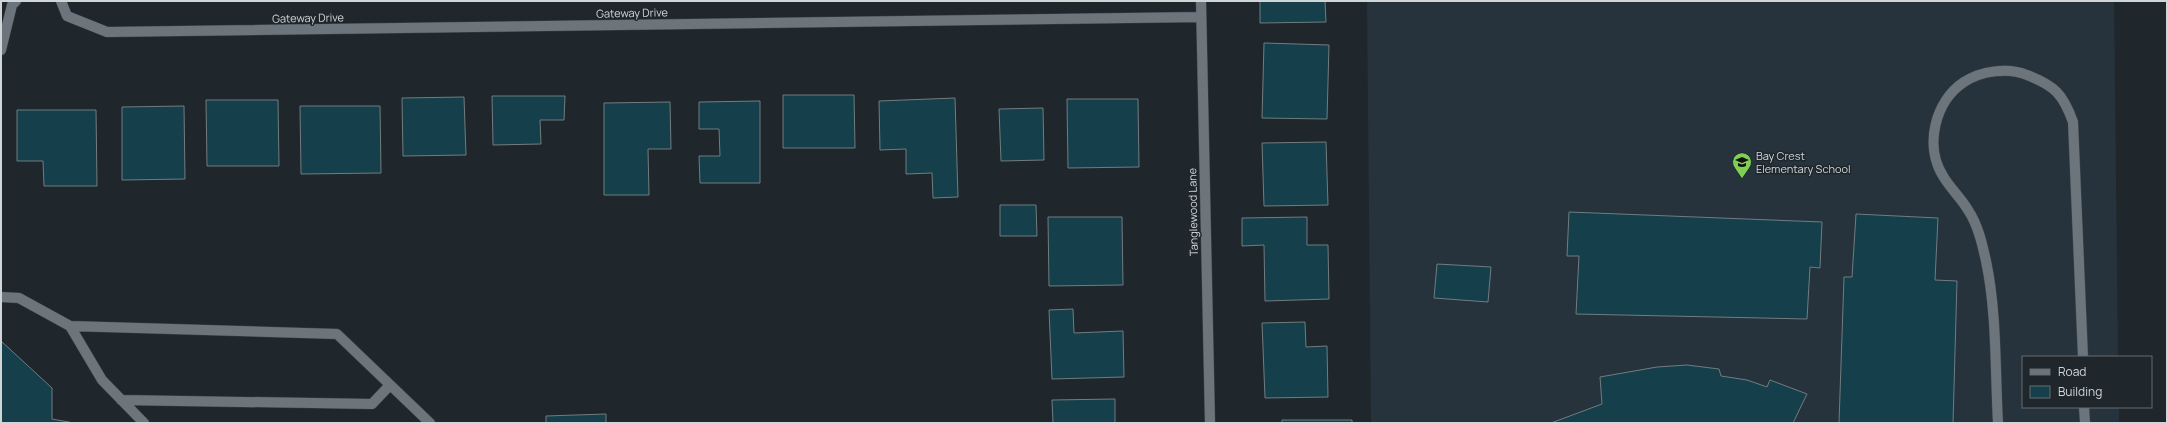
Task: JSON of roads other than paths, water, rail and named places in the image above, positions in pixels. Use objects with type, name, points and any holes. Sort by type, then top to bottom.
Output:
[{"type":"street","points":[[1,50],[12,5],[16,1]]},
{"type":"street","name":"Gateway Drive","points":[[61,1],[66,16],[107,32],[1201,17]]},
{"type":"street","name":"Tanglewood Lane","points":[[1200,1],[1210,423]]},
{"type":"street","points":[[1998,423],[1993,318],[1986,262],[1980,232],[1968,209],[1942,176],[1935,158],[1934,131],[1942,106],[1954,89],[1971,78],[1996,71],[2023,73],[2046,82],[2066,102],[2073,122],[2083,356]]},
{"type":"street","points":[[1,292],[1,297],[19,298],[70,326],[337,334],[430,423]]},
{"type":"street","points":[[70,326],[102,380],[144,423]]},
{"type":"street","points":[[121,400],[372,404],[390,385]]},
{"type":"street","points":[[2084,408],[2085,423]]},
{"type":"place","name":"Bay Crest Elementary School","points":[[1742,179]]}]
